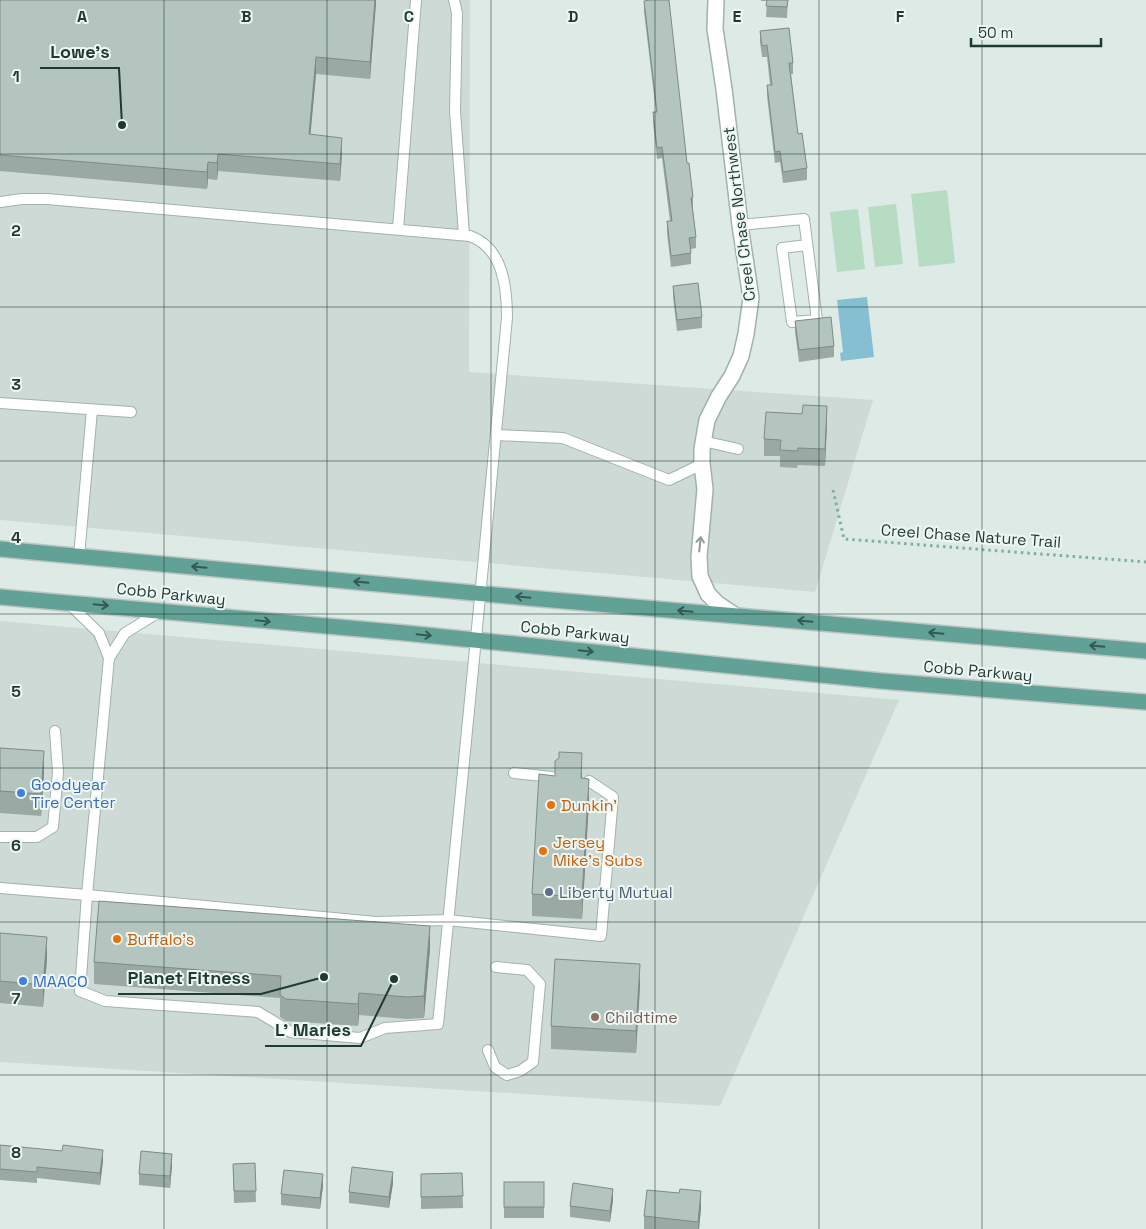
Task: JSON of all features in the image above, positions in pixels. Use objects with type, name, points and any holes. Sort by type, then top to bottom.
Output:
[{"type":"main road","name":"Cobb Parkway","points":[[0,549],[482,594],[733,614],[1146,651]]},
{"type":"main road","name":"Cobb Parkway","points":[[0,597],[476,640],[881,680],[1146,702]]},
{"type":"street","name":"Creel Chase Northwest","points":[[716,0],[715,29],[740,225],[752,298],[741,356],[707,420],[703,441],[702,464],[705,489],[699,558],[700,576],[708,594],[718,604],[733,614]]},
{"type":"lane","points":[[398,229],[416,0]]},
{"type":"lane","points":[[454,0],[457,13],[455,111],[464,235]]},
{"type":"lane","points":[[0,202],[47,199],[464,235],[477,238],[493,253],[499,263],[505,286],[507,318],[482,594],[438,1024],[385,1028],[360,1038],[291,1032],[258,1012],[104,1001],[80,991],[108,658],[99,633],[67,602]]},
{"type":"lane","points":[[740,225],[804,218],[817,320],[792,322],[782,248],[807,245]]},
{"type":"lane","points":[[0,403],[131,412]]},
{"type":"lane","points":[[79,556],[92,410]]},
{"type":"lane","points":[[496,435],[563,438],[669,480],[702,464]]},
{"type":"lane","points":[[703,441],[738,449]]},
{"type":"lane","points":[[108,658],[125,633],[161,611]]},
{"type":"lane","points":[[0,836],[37,838],[54,827],[58,772],[55,731]]},
{"type":"lane","points":[[514,772],[553,778]]},
{"type":"lane","points":[[0,888],[376,922],[448,920],[601,936],[613,797],[589,781]]},
{"type":"lane","points":[[488,1050],[495,1067],[507,1075],[520,1071],[533,1062],[540,984],[527,970],[496,967]]},
{"type":"path","name":"Creel Chase Nature Trail","points":[[833,490],[844,539],[1146,562]]},
{"type":"shaded area","points":[[0,0],[470,0],[469,372],[873,400],[815,592],[0,520]]},
{"type":"shaded area","points":[[0,621],[899,700],[720,1106],[0,1062]]},
{"type":"green space","points":[[947,190],[955,263],[919,267],[911,194]]},
{"type":"green space","points":[[896,204],[903,264],[875,267],[868,207]]},
{"type":"green space","points":[[858,209],[865,269],[837,272],[830,212]]},
{"type":"water","points":[[867,297],[874,357],[841,361],[840,353],[843,352],[837,300]]},
{"type":"building","points":[[0,0],[375,0],[370,62],[316,57],[309,134],[342,138],[340,164],[218,154],[217,163],[208,162],[207,172],[0,155]]},
{"type":"building","points":[[669,0],[687,163],[689,163],[693,197],[691,198],[696,237],[689,238],[691,253],[671,256],[667,221],[672,221],[662,147],[657,148],[653,112],[657,112],[644,1]]},
{"type":"building","points":[[767,0],[788,0],[787,7],[766,6]]},
{"type":"building","points":[[789,28],[793,63],[789,63],[798,134],[802,133],[807,168],[783,172],[780,151],[775,152],[767,85],[772,85],[767,45],[762,46],[760,31]]},
{"type":"building","points":[[698,283],[702,317],[677,320],[673,286]]},
{"type":"building","points":[[831,317],[834,346],[799,350],[795,321]]},
{"type":"building","points":[[803,405],[827,406],[825,449],[798,448],[797,451],[780,450],[781,440],[764,439],[766,412],[802,414]]},
{"type":"building","points":[[0,748],[44,751],[41,794],[0,791]]},
{"type":"building","points":[[559,752],[582,753],[581,778],[589,779],[582,897],[532,894],[539,774],[555,776],[555,761],[559,758]]},
{"type":"building","points":[[99,901],[430,926],[424,996],[407,997],[359,993],[358,1004],[286,999],[280,995],[281,976],[94,962]]},
{"type":"building","points":[[0,933],[47,937],[43,985],[0,981]]},
{"type":"building","name":"Childtime","points":[[555,959],[640,964],[636,1031],[551,1026]]},
{"type":"building","points":[[0,1145],[62,1151],[63,1145],[103,1150],[100,1173],[37,1167],[37,1172],[0,1169]]},
{"type":"building","points":[[141,1151],[172,1154],[170,1176],[139,1174]]},
{"type":"building","points":[[255,1163],[256,1191],[234,1191],[233,1164]]},
{"type":"building","points":[[352,1167],[393,1172],[389,1197],[349,1192]]},
{"type":"building","points":[[284,1170],[323,1174],[320,1198],[281,1194]]},
{"type":"building","points":[[462,1173],[463,1196],[421,1197],[421,1174]]},
{"type":"building","points":[[504,1182],[544,1182],[544,1207],[504,1207]]},
{"type":"building","points":[[573,1183],[613,1189],[610,1211],[570,1206]]},
{"type":"building","points":[[680,1189],[701,1191],[698,1222],[644,1216],[647,1190],[679,1193]]},
{"type":"place","name":"Lowe's","points":[[122,125]]},
{"type":"place","name":"Goodyear Tire Center","points":[[21,793]]},
{"type":"place","name":"Dunkin'","points":[[551,805]]},
{"type":"place","name":"Jersey Mike's Subs","points":[[543,851]]},
{"type":"place","name":"Liberty Mutual","points":[[549,892]]},
{"type":"place","name":"Buffalo's","points":[[117,939]]},
{"type":"place","name":"Planet Fitness","points":[[324,977]]},
{"type":"place","name":"L' Maries","points":[[394,979]]},
{"type":"place","name":"MAACO","points":[[23,981]]},
{"type":"place","name":"Childtime","points":[[595,1017]]}]
